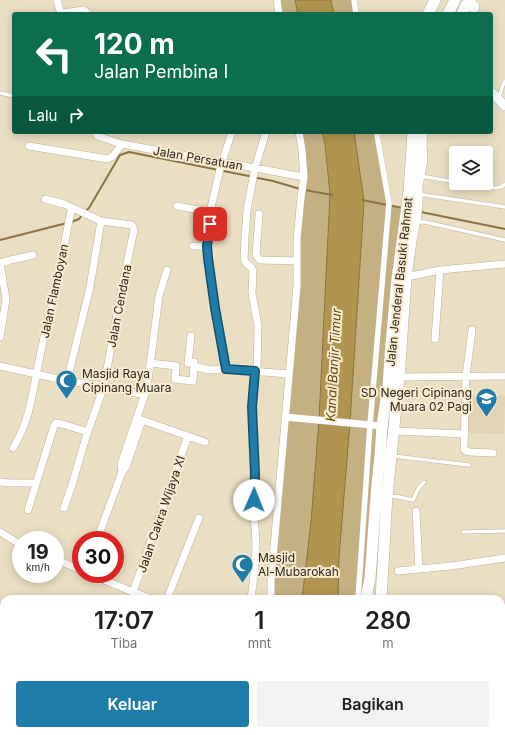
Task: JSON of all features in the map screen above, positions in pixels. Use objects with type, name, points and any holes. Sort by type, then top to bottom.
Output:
[{"type":"main road","points":[[449,12],[455,0]]},
{"type":"main road","points":[[463,12],[466,5],[471,4],[474,7]]},
{"type":"main road","name":"Jalan Jenderal Basuki Rahmat","points":[[381,595],[387,496],[399,377],[406,277],[411,241],[413,208],[412,134]]},
{"type":"main road","name":"Jalan Jenderal Basuki Rahmat","points":[[367,595],[380,456],[376,426],[388,391],[397,279],[422,160],[422,134]]},
{"type":"street","points":[[57,0],[61,12]]},
{"type":"street","points":[[277,0],[279,12]]},
{"type":"street","points":[[354,0],[356,12]]},
{"type":"street","points":[[69,12],[84,10],[86,12]]},
{"type":"street","points":[[493,94],[505,106]]},
{"type":"street","name":"Jalan Persatuan","points":[[96,134],[97,136],[122,144],[209,160],[222,166],[254,173],[304,177]]},
{"type":"street","points":[[226,369],[207,246],[210,212],[231,134]]},
{"type":"street","points":[[252,595],[256,559],[254,514],[255,474],[252,407],[256,371],[258,326],[252,292],[253,272],[252,268],[245,262],[244,251],[247,210],[254,173],[265,134]]},
{"type":"street","points":[[271,595],[271,581],[287,417],[296,286],[297,239],[304,177],[299,134]]},
{"type":"street","points":[[358,595],[376,426],[371,417],[389,203],[377,134]]},
{"type":"street","points":[[29,146],[108,159],[113,156],[122,144]]},
{"type":"street","points":[[45,199],[64,204],[72,210],[81,212],[101,221],[90,287],[66,381]]},
{"type":"street","points":[[178,206],[210,212]]},
{"type":"street","name":"Jalan Flamboyan","points":[[13,448],[26,423],[31,405],[36,374],[72,210]]},
{"type":"street","points":[[259,214],[257,258],[260,260],[297,261]]},
{"type":"street","name":"Jalan Cendana","points":[[64,508],[104,386],[134,230],[132,225],[101,221]]},
{"type":"street","points":[[193,246],[207,246]]},
{"type":"street","points":[[0,337],[6,299],[0,263],[33,255]]},
{"type":"street","points":[[406,277],[440,270],[505,264]]},
{"type":"street","points":[[100,531],[122,472],[121,464],[139,419],[147,388],[159,296],[167,270]]},
{"type":"street","points":[[435,339],[440,270]]},
{"type":"street","points":[[472,330],[466,376],[464,449],[466,451],[493,453]]},
{"type":"street","points":[[150,363],[176,366],[175,379],[193,381],[194,362],[188,363],[192,336]]},
{"type":"street","points":[[0,366],[66,381],[104,386],[145,395]]},
{"type":"street","points":[[194,366],[209,370],[226,369],[289,374]]},
{"type":"street","points":[[399,377],[505,376]]},
{"type":"street","points":[[287,417],[376,426]]},
{"type":"street","points":[[139,419],[205,442]]},
{"type":"street","points":[[28,510],[56,423],[88,432]]},
{"type":"street","points":[[394,431],[465,434]]},
{"type":"street","name":"Jalan Cakra Wijaya XI","points":[[133,592],[188,436]]},
{"type":"street","points":[[0,482],[36,483]]},
{"type":"street","points":[[416,511],[419,569]]},
{"type":"street","points":[[169,595],[199,518]]},
{"type":"street","points":[[0,532],[12,539]]},
{"type":"street","points":[[398,571],[451,566],[505,558]]},
{"type":"street","points":[[112,583],[141,595]]},
{"type":"lane","points":[[498,99],[502,86],[505,82]]},
{"type":"lane","points":[[0,93],[12,96]]},
{"type":"lane","points":[[419,176],[449,181]]},
{"type":"lane","points":[[493,188],[501,187],[505,184]]},
{"type":"lane","points":[[505,207],[431,196],[413,208],[426,222],[505,240]]},
{"type":"lane","points":[[391,456],[469,465]]},
{"type":"lane","points":[[387,496],[413,500],[418,489],[424,482]]},
{"type":"lane","points":[[463,532],[505,531]]},
{"type":"shaded area","points":[[277,0],[354,0],[356,12],[279,12]]},
{"type":"shaded area","points":[[301,134],[377,134],[390,206],[406,209],[368,595],[271,595],[301,198]]},
{"type":"shaded area","name":"SD Negeri Cipinang Muara 02 Pagi","points":[[470,395],[505,396],[504,434],[468,433]]},
{"type":"water","points":[[295,0],[331,0],[334,12],[298,12]]},
{"type":"water","name":"Kanal Banjir Timur","points":[[322,134],[354,134],[364,201],[350,423],[339,557],[338,595],[302,595],[311,522],[319,420],[330,194],[325,144]]},
{"type":"waterway","points":[[85,212],[89,208],[120,155],[129,152],[273,181],[300,189]]},
{"type":"waterway","points":[[305,190],[332,195]]},
{"type":"waterway","points":[[362,200],[403,208]]},
{"type":"waterway","points":[[421,212],[505,229]]},
{"type":"waterway","points":[[71,222],[79,219],[82,215]]},
{"type":"waterway","points":[[0,240],[67,223]]},
{"type":"place","name":"Masjid Raya Cipinang Muara","points":[[66,400]]},
{"type":"place","name":"SD Negeri Cipinang Muara 02 Pagi","points":[[487,418]]},
{"type":"place","name":"Masjid Al-Mubarokah","points":[[242,584]]},
{"type":"route","points":[[210,224],[207,246],[208,258],[226,369],[255,371],[252,407],[255,474],[254,500]]}]
